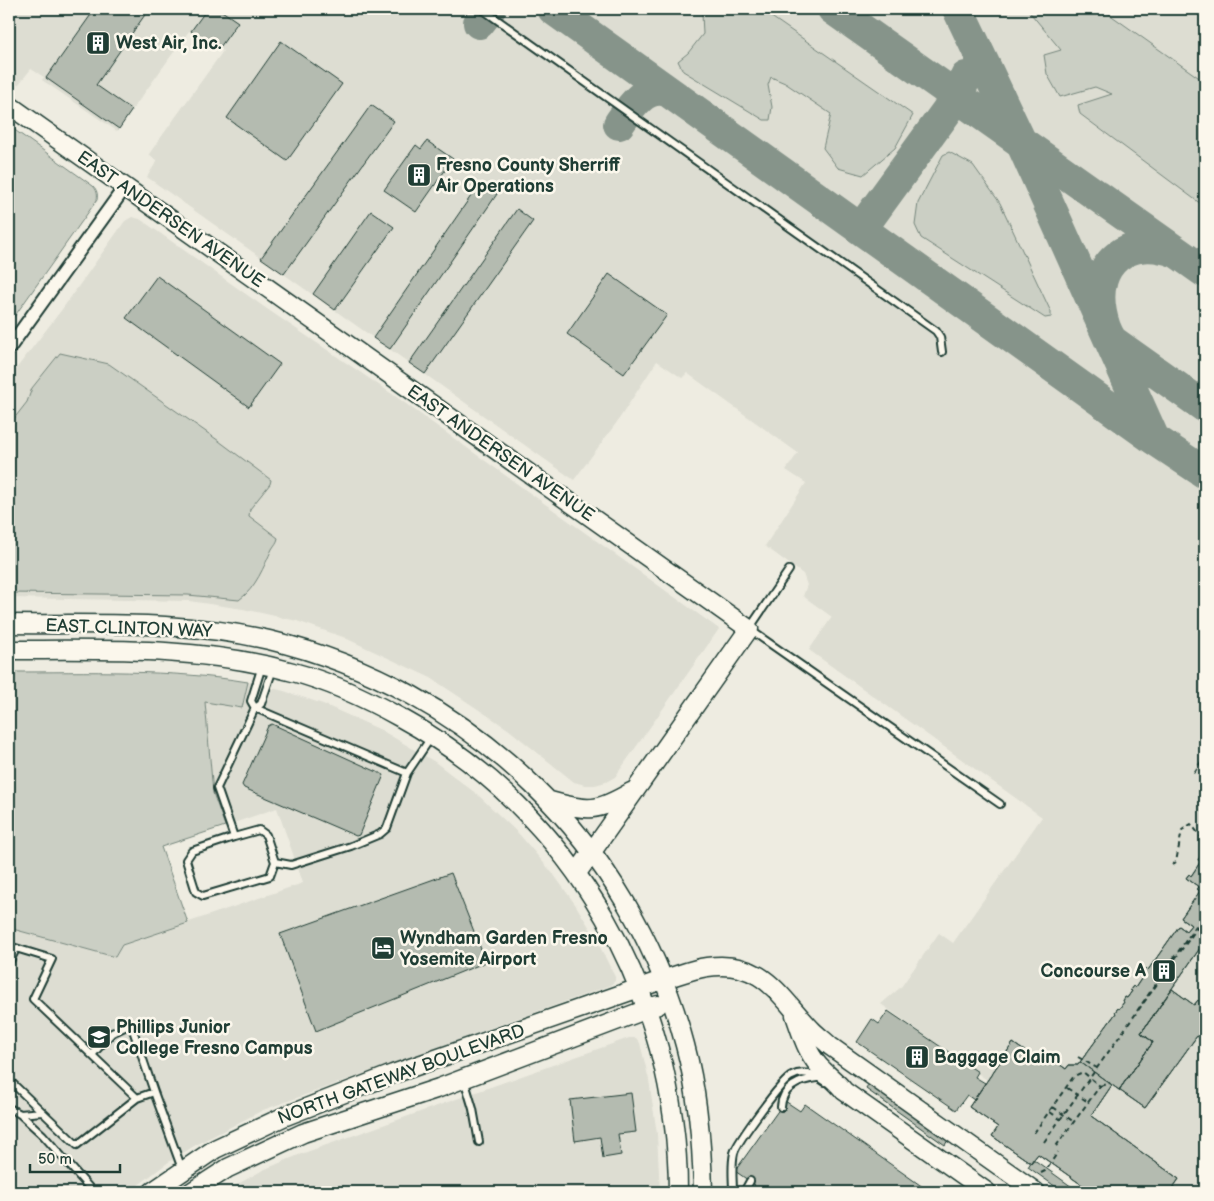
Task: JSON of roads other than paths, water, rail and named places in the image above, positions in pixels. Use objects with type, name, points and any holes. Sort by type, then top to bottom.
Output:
[{"type":"main road","name":"EAST ANDERSEN AVENUE","points":[[9,105],[749,629]]},
{"type":"main road","name":"EAST CLINTON WAY","points":[[9,624],[174,626],[229,632],[309,650],[352,666],[394,685],[442,712],[484,742],[524,776],[573,826],[615,885],[637,922],[670,1000],[685,1044],[701,1136],[702,1192]]},
{"type":"main road","points":[[577,873],[749,629]]},
{"type":"main road","name":"EAST CLINTON WAY","points":[[9,650],[115,650],[185,653],[215,656],[268,666],[314,679],[357,695],[432,736],[474,767],[516,803],[548,836],[577,873],[615,935],[647,1008],[664,1064],[674,1116],[678,1192]]},
{"type":"main road","points":[[268,666],[271,658],[284,655],[394,685]]},
{"type":"main road","points":[[549,800],[579,808],[590,808],[610,804],[636,789]]},
{"type":"main road","name":"NORTH GATEWAY BOULEVARD","points":[[152,1192],[215,1148],[302,1110],[393,1074],[662,980],[706,967],[732,966],[755,974],[776,988],[813,1031],[830,1046],[1036,1192]]},
{"type":"main road","name":"NORTH GATEWAY BOULEVARD","points":[[191,1192],[228,1168],[310,1131],[464,1078],[670,1000]]},
{"type":"main road","points":[[793,1008],[804,1042],[823,1071],[836,1080],[844,1090],[987,1192]]},
{"type":"main road","points":[[302,1110],[310,1131]]},
{"type":"street","points":[[9,348],[125,187]]},
{"type":"lane","points":[[482,9],[936,331],[940,337],[942,352]]},
{"type":"lane","points":[[789,570],[749,629],[1000,804]]},
{"type":"lane","points":[[268,666],[252,701],[255,708],[407,773]]},
{"type":"lane","points":[[234,837],[217,788],[255,708],[261,704],[268,666]]},
{"type":"lane","points":[[275,862],[291,865],[351,846],[380,834],[387,828],[407,773],[432,736]]},
{"type":"lane","points":[[259,830],[266,835],[275,862],[270,876],[204,896],[196,892],[186,860],[192,851],[234,837],[259,830]]},
{"type":"lane","points":[[9,963],[12,948],[52,959],[33,999],[137,1098]]},
{"type":"lane","points":[[92,1055],[112,1033],[131,1024],[183,1171]]},
{"type":"lane","points":[[733,1192],[735,1151],[781,1085],[792,1076],[800,1073],[810,1074],[844,1090]]},
{"type":"lane","points":[[464,1078],[473,1109],[478,1142]]},
{"type":"lane","points":[[781,1107],[783,1098],[795,1084],[818,1078]]},
{"type":"lane","points":[[9,1080],[77,1145],[137,1098],[154,1092]]},
{"type":"lane","points":[[9,1109],[20,1114],[43,1135],[94,1192]]},
{"type":"lane","points":[[20,1114],[42,1112]]},
{"type":"lane","points":[[744,1192],[750,1181]]},
{"type":"place","name":"West Air, Inc.","points":[[98,43]]},
{"type":"place","name":"Fresno County Sherriff Air Operations","points":[[419,175]]},
{"type":"place","name":"Wyndham Garden Fresno Yosemite Airport","points":[[383,948]]},
{"type":"place","name":"Concourse A","points":[[1164,971]]},
{"type":"place","name":"Phillips Junior College Fresno Campus","points":[[99,1037]]},
{"type":"place","name":"Baggage Claim","points":[[917,1057]]}]
